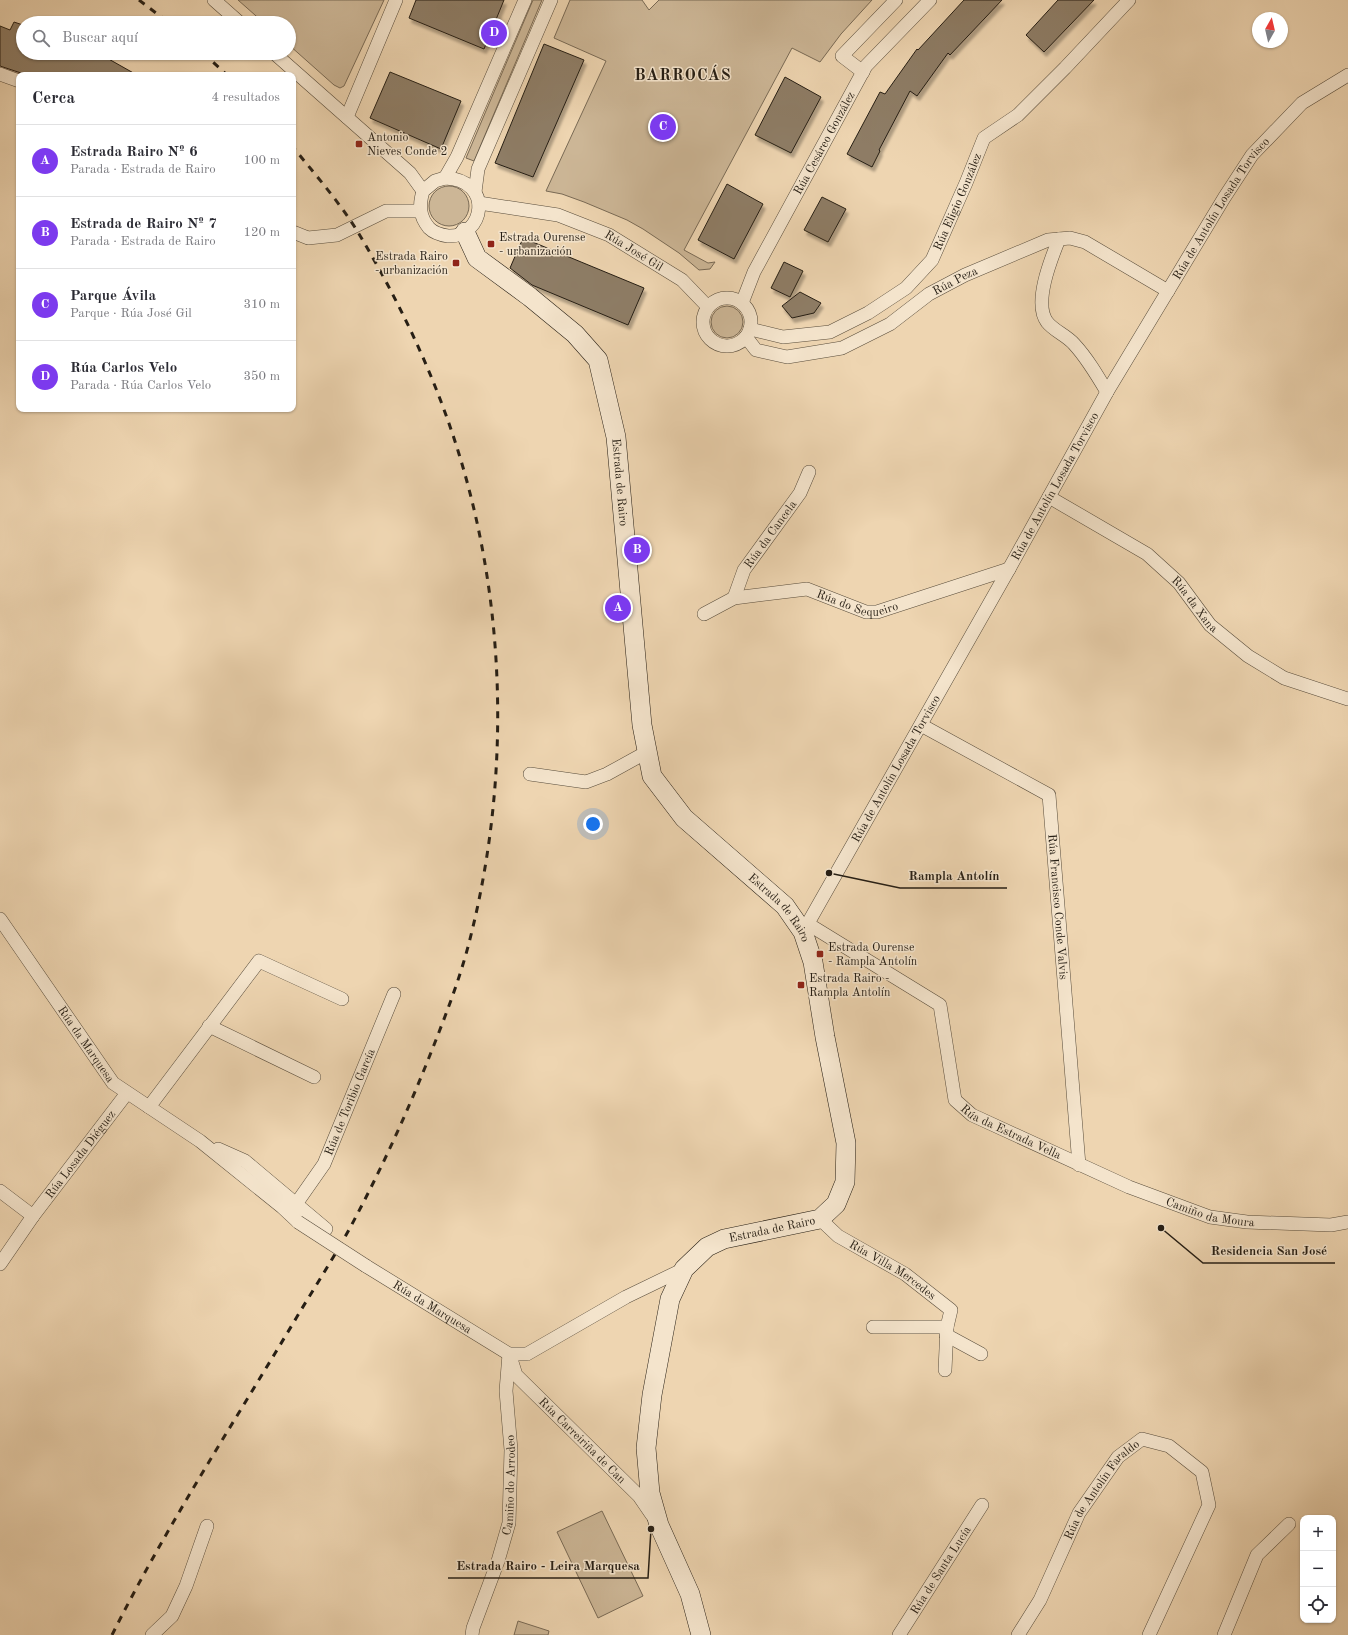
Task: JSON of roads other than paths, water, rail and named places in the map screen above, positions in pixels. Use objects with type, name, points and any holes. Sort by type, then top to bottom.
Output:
[{"type":"street","points":[[214,0],[232,16]]},
{"type":"street","points":[[347,117],[396,0]]},
{"type":"street","points":[[446,178],[457,157],[525,0]]},
{"type":"street","points":[[477,197],[468,183],[457,178],[446,178],[435,181],[423,191],[420,211],[424,222],[432,230],[442,235],[454,236],[465,232],[473,225],[478,214],[478,169],[551,0]]},
{"type":"street","points":[[863,72],[842,56],[896,0]]},
{"type":"street","name":"Rúa Cesáreo González","points":[[742,303],[754,272],[866,66],[930,0]]},
{"type":"street","name":"Rúa Eligio González","points":[[748,333],[782,337],[830,332],[868,313],[906,288],[932,260],[984,138],[1018,115],[1129,0]]},
{"type":"street","points":[[282,60],[296,72]]},
{"type":"street","points":[[296,72],[410,173],[423,191]]},
{"type":"street","points":[[0,74],[16,80]]},
{"type":"street","name":"Rúa de Antolín Losada Torvisco","points":[[805,928],[921,726],[1107,392],[1252,155],[1302,103],[1348,75]]},
{"type":"street","name":"Rúa José Gil","points":[[477,197],[558,215],[609,235],[682,280],[707,306]]},
{"type":"street","points":[[296,233],[308,238],[338,234],[386,211],[420,211]]},
{"type":"street","name":"Estrada de Rairo","points":[[465,232],[477,258],[530,297],[575,334],[598,360],[616,437],[642,724],[652,776],[684,818],[785,906],[805,928],[813,962],[825,1037],[846,1144],[845,1182],[836,1204],[820,1219],[724,1239],[707,1247],[684,1269],[670,1299],[652,1395],[646,1448],[650,1492],[659,1525],[690,1594],[701,1635]]},
{"type":"street","name":"Rúa Peza","points":[[748,333],[756,350],[787,357],[842,348],[890,324],[929,294],[965,275],[1048,240],[1070,238],[1086,242],[1168,291]]},
{"type":"street","points":[[1058,239],[1048,267],[1042,292],[1044,317],[1048,323],[1072,342],[1083,354],[1107,392]]},
{"type":"street","points":[[724,297],[734,298],[742,303],[749,310],[751,319],[748,333],[738,344],[729,346],[720,346],[711,341],[705,334],[702,324],[703,314],[707,306],[715,300],[724,297]]},
{"type":"street","name":"Rúa da Cancela","points":[[734,598],[744,570],[800,493],[809,472]]},
{"type":"street","name":"Rúa da Xana","points":[[1049,497],[1147,554],[1179,582],[1210,625],[1248,656],[1284,678],[1348,699]]},
{"type":"street","name":"Rúa do Sequeiro","points":[[704,614],[734,598],[806,589],[866,612],[877,612],[1009,569]]},
{"type":"street","name":"Rúa Francisco Conde Valvis","points":[[921,726],[1049,795],[1080,1165]]},
{"type":"street","points":[[530,774],[586,782],[608,774],[647,752]]},
{"type":"street","name":"Rúa da Marquesa","points":[[0,919],[113,1083],[200,1141],[282,1207],[298,1222],[366,1266],[509,1354]]},
{"type":"street","name":"Rúa da Estrada Vella","points":[[805,928],[940,1005],[955,1100],[972,1115],[1080,1165]]},
{"type":"street","points":[[149,1107],[259,961],[342,999]]},
{"type":"street","name":"Rúa de Toribio García","points":[[296,1204],[324,1164],[394,994]]},
{"type":"street","points":[[210,1026],[314,1077]]},
{"type":"street","name":"Rúa Losada Diéguez","points":[[0,1264],[33,1216],[127,1093]]},
{"type":"street","name":"Rúa da Marquesa","points":[[200,1141],[245,1161],[326,1229]]},
{"type":"street","name":"Camiño da Moura","points":[[1080,1165],[1129,1187],[1210,1217],[1247,1222],[1330,1225],[1348,1222]]},
{"type":"street","points":[[0,1191],[33,1216]]},
{"type":"street","name":"Rúa Villa Mercedes","points":[[820,1219],[838,1236],[906,1274],[951,1310],[946,1331],[945,1370]]},
{"type":"street","points":[[509,1354],[527,1354],[626,1297],[684,1269]]},
{"type":"street","points":[[873,1327],[946,1331],[981,1354]]},
{"type":"street","name":"Rúa Carreiriña de Can","points":[[509,1354],[516,1375],[639,1496],[659,1525]]},
{"type":"street","name":"Camiño do Arrodeo","points":[[472,1635],[473,1628],[498,1561],[509,1523],[511,1450],[506,1392],[509,1354]]},
{"type":"street","name":"Rúa de Antolín Faraldo","points":[[1018,1635],[1040,1600],[1079,1513],[1118,1457],[1142,1439],[1169,1446],[1202,1472],[1209,1504],[1149,1635]]},
{"type":"street","name":"Rúa de Santa Lucía","points":[[899,1635],[982,1505]]},
{"type":"street","points":[[1224,1635],[1257,1555],[1289,1524]]},
{"type":"street","points":[[152,1635],[172,1616],[186,1586],[207,1526]]},
{"type":"railway","points":[[139,0],[160,16]]},
{"type":"railway","points":[[211,60],[224,72]]},
{"type":"railway","points":[[112,1635],[156,1552],[327,1268],[373,1184],[430,1055],[462,969],[483,879],[492,818],[497,757],[498,696],[494,634],[487,573],[475,513],[459,454],[429,371],[391,291],[347,215],[296,151]]},
{"type":"place","name":"Rúa Carlos Velo","points":[[494,33]]},
{"type":"place","name":"Parque Ávila","points":[[663,127]]},
{"type":"place","name":"Antonio Nieves Conde 2","points":[[359,144]]},
{"type":"place","name":"Estrada Ourense - urbanización","points":[[491,244]]},
{"type":"place","name":"Estrada Rairo - urbanización","points":[[456,263]]},
{"type":"place","name":"Estrada de Rairo Nº 7","points":[[637,550]]},
{"type":"place","name":"Estrada Rairo Nº 6","points":[[618,608]]},
{"type":"place","name":"Rampla Antolín","points":[[829,873]]},
{"type":"place","name":"Estrada Ourense - Rampla Antolín","points":[[820,954]]},
{"type":"place","name":"Estrada Rairo - Rampla Antolín","points":[[801,985]]},
{"type":"place","name":"Residencia San José","points":[[1161,1228]]},
{"type":"place","name":"Estrada Rairo - Leira Marquesa","points":[[651,1529]]},
{"type":"district","name":"BARROCÁS","points":[[683,74]]}]
